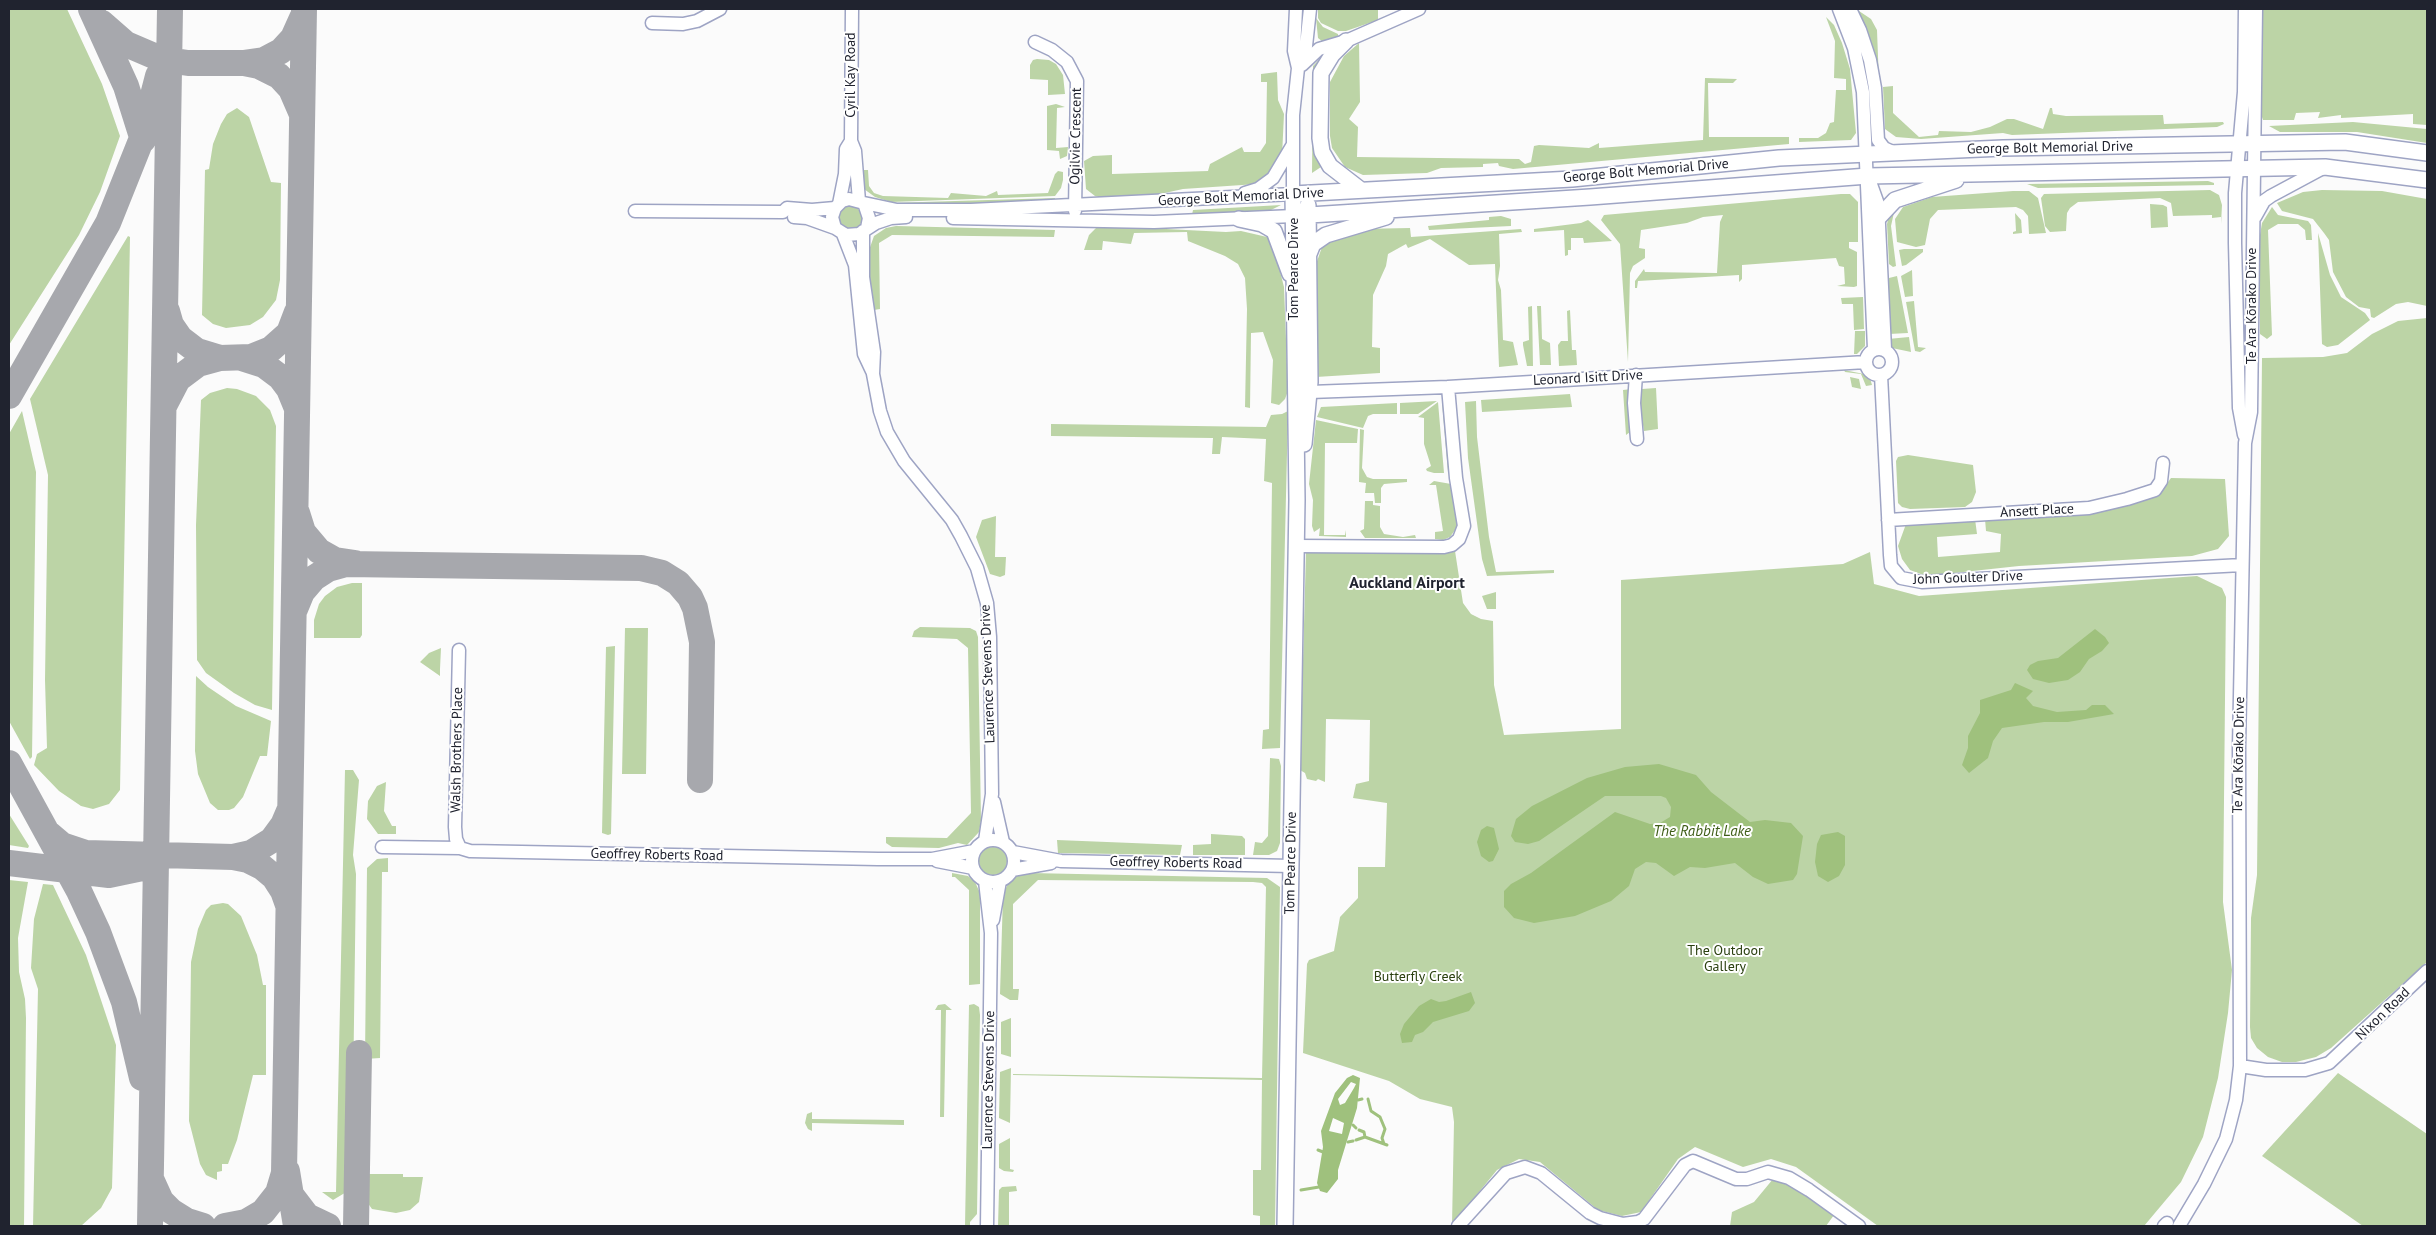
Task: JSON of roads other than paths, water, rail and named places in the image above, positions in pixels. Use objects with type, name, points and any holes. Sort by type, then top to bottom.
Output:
[{"type":"main road","points":[[1346,41],[1332,55],[1321,73],[1320,138],[1322,152],[1330,166],[1360,190]]},
{"type":"main road","name":"George Bolt Memorial Drive","points":[[1300,194],[1572,178],[1779,158],[2002,148],[2345,142],[2427,153]]},
{"type":"main road","name":"George Bolt Memorial Drive","points":[[1301,216],[1868,176],[2325,167],[2427,180]]},
{"type":"main road","points":[[1879,217],[1895,200],[1971,175]]},
{"type":"main road","name":"Tom Pearce Drive","points":[[1297,500],[1310,392],[1308,256],[1301,216],[1300,194]]},
{"type":"main road","points":[[1308,256],[1313,244],[1326,235],[1410,209]]},
{"type":"main road","name":"Tom Pearce Drive","points":[[1286,1226],[1297,500],[1294,292],[1301,216]]},
{"type":"main road","points":[[1239,219],[1262,224],[1274,231],[1287,261],[1294,292]]},
{"type":"street","points":[[652,23],[683,24],[697,21],[720,9]]},
{"type":"street","name":"Cyril Kay Road","points":[[852,9],[851,141],[855,151],[861,202]]},
{"type":"street","points":[[1296,9],[1294,51],[1298,68],[1319,49],[1346,41],[1419,9]]},
{"type":"street","name":"Tom Pearce Drive","points":[[1300,194],[1293,144],[1298,68],[1306,46],[1310,9]]},
{"type":"street","points":[[1829,9],[1840,20],[1850,36]]},
{"type":"street","points":[[1839,9],[1850,36],[1862,77],[1868,176],[1866,192],[1879,349]]},
{"type":"street","points":[[1850,9],[1860,30],[1872,67],[1878,140],[1884,148],[1895,154]]},
{"type":"street","points":[[2246,9],[2244,92],[2247,144]]},
{"type":"street","points":[[2247,144],[2256,9]]},
{"type":"street","name":"Ogilvie Crescent","points":[[1035,42],[1067,62],[1077,81],[1074,221]]},
{"type":"street","name":"Cyril Kay Road","points":[[837,206],[845,174],[846,149],[851,141]]},
{"type":"street","points":[[1226,198],[1258,189],[1268,182],[1277,173],[1293,144]]},
{"type":"street","name":"Te Ara Kōrako Drive","points":[[2170,1225],[2204,1184],[2226,1139],[2236,1100],[2240,1066],[2238,872],[2242,565],[2245,443],[2251,412],[2252,224],[2255,168],[2247,144]]},
{"type":"street","name":"Te Ara Kōrako Drive","points":[[2245,443],[2239,408],[2235,243],[2237,169],[2247,144]]},
{"type":"street","points":[[2252,224],[2264,201],[2325,167]]},
{"type":"street","points":[[1868,176],[1877,199],[1879,217],[1879,349]]},
{"type":"street","name":"George Bolt Memorial Drive","points":[[861,202],[897,210],[943,210],[1300,194]]},
{"type":"street","points":[[636,211],[783,212],[787,208],[812,210],[837,206],[849,199],[861,202],[868,218],[865,230],[854,235],[807,218],[786,216],[783,212]]},
{"type":"street","points":[[837,206],[832,217],[839,231]]},
{"type":"street","name":"George Bolt Memorial Drive","points":[[865,230],[891,218],[900,217],[1074,221],[1239,219],[1301,216]]},
{"type":"street","name":"Laurence Stevens Drive","points":[[865,230],[863,270],[874,352],[873,374],[880,411],[887,432],[904,461],[940,504],[961,536],[977,568],[987,603],[992,794],[984,841]]},
{"type":"street","name":"Laurence Stevens Drive","points":[[839,231],[855,265],[864,354],[873,374]]},
{"type":"street","points":[[1879,349],[1890,354],[1892,362],[1888,372],[1881,375],[1870,372],[1866,362],[1868,354],[1879,349]]},
{"type":"street","name":"Leonard Isitt Drive","points":[[1310,392],[1448,387],[1866,362]]},
{"type":"street","points":[[1636,375],[1634,403],[1637,439]]},
{"type":"street","name":"John Goulter Drive","points":[[1881,375],[1892,566],[1901,578],[1911,581],[2242,565]]},
{"type":"street","points":[[1296,546],[1444,547],[1452,545],[1460,539],[1464,526],[1456,478],[1448,387]]},
{"type":"street","name":"Ansett Place","points":[[1888,520],[2089,508],[2151,492],[2161,481],[2162,463]]},
{"type":"street","name":"Walsh Brothers Place","points":[[459,650],[455,827],[456,839],[460,848]]},
{"type":"street","name":"Laurence Stevens Drive","points":[[992,794],[1003,842]]},
{"type":"street","points":[[984,841],[1003,842],[1013,852],[1012,870],[1000,881],[985,880],[973,868],[972,856],[974,851],[984,841]]},
{"type":"street","name":"Geoffrey Roberts Road","points":[[382,847],[460,848],[466,851],[485,852],[932,859],[973,868]]},
{"type":"street","name":"Geoffrey Roberts Road","points":[[932,859],[974,851]]},
{"type":"street","name":"Geoffrey Roberts Road","points":[[1013,852],[1061,860],[1291,866]]},
{"type":"street","name":"Geoffrey Roberts Road","points":[[1012,870],[1061,860]]},
{"type":"street","name":"Laurence Stevens Drive","points":[[985,880],[991,933],[987,1226]]},
{"type":"street","name":"Laurence Stevens Drive","points":[[991,933],[1000,881]]},
{"type":"street","name":"Nixon Road","points":[[2240,1066],[2266,1070],[2318,1068],[2339,1056],[2427,971]]},
{"type":"street","points":[[1458,1226],[1506,1173],[1525,1167],[1541,1172],[1590,1213],[1600,1218],[1623,1224],[1638,1222],[1644,1220],[1685,1165],[1693,1161],[1736,1179],[1747,1179],[1768,1172],[1789,1178],[1859,1226]]},
{"type":"water","points":[[2095,629],[2109,643],[2102,651],[2089,659],[2080,672],[2068,680],[2049,683],[2033,679],[2027,670],[2030,665],[2038,661],[2058,658]]},
{"type":"water","points":[[2015,683],[2033,691],[2026,698],[2033,706],[2057,712],[2086,710],[2092,705],[2105,705],[2114,714],[2068,722],[2044,722],[2002,728],[1993,741],[1988,758],[1969,773],[1962,765],[1968,748],[1968,736],[1980,713],[1980,700],[2011,690]]},
{"type":"water","name":"The Rabbit Lake","points":[[1659,764],[1696,775],[1711,792],[1750,822],[1765,820],[1791,823],[1803,836],[1797,874],[1793,880],[1768,884],[1753,877],[1735,863],[1705,868],[1690,867],[1674,876],[1656,863],[1646,862],[1635,869],[1629,886],[1611,901],[1575,916],[1534,923],[1514,918],[1504,907],[1504,891],[1511,884],[1531,873],[1615,812],[1650,824],[1660,823],[1670,817],[1671,807],[1666,798],[1661,796],[1605,796],[1539,841],[1528,844],[1515,842],[1511,836],[1516,819],[1532,806],[1587,778],[1625,767]]},
{"type":"water","points":[[1487,826],[1494,828],[1499,849],[1493,861],[1489,862],[1481,856],[1477,842],[1481,830]]},
{"type":"water","points":[[1838,832],[1845,836],[1845,865],[1839,876],[1828,882],[1818,876],[1815,862],[1817,844],[1821,835]]},
{"type":"water","points":[[1471,992],[1475,1003],[1469,1011],[1433,1022],[1423,1032],[1415,1035],[1412,1042],[1402,1043],[1400,1034],[1404,1024],[1419,1006],[1431,999],[1439,1002],[1446,1001]]},
{"type":"water","points":[[1353,1075],[1360,1078],[1357,1108],[1338,1170],[1338,1179],[1327,1193],[1320,1191],[1317,1183],[1323,1147],[1321,1131],[1335,1093],[1347,1078]],"holes":[[[1351,1082],[1356,1084],[1345,1103],[1340,1105],[1338,1099]],[[1333,1118],[1344,1123],[1342,1134],[1329,1131]]]},
{"type":"waterway","points":[[1358,1100],[1362,1099]]},
{"type":"waterway","points":[[1368,1099],[1371,1111],[1380,1117],[1385,1129],[1382,1138],[1384,1144]]},
{"type":"waterway","points":[[1353,1125],[1356,1128]]},
{"type":"waterway","points":[[1359,1130],[1364,1132],[1365,1137]]},
{"type":"waterway","points":[[1356,1140],[1365,1137],[1387,1145]]},
{"type":"waterway","points":[[1348,1142],[1353,1141]]},
{"type":"waterway","points":[[1318,1150],[1323,1152]]},
{"type":"waterway","points":[[1301,1190],[1319,1187]]},
{"type":"district","name":"Auckland Airport","points":[[1407,583]]},
{"type":"park label","name":"The Outdoor Gallery","points":[[1725,960]]},
{"type":"park label","name":"Butterfly Creek","points":[[1418,977]]}]
